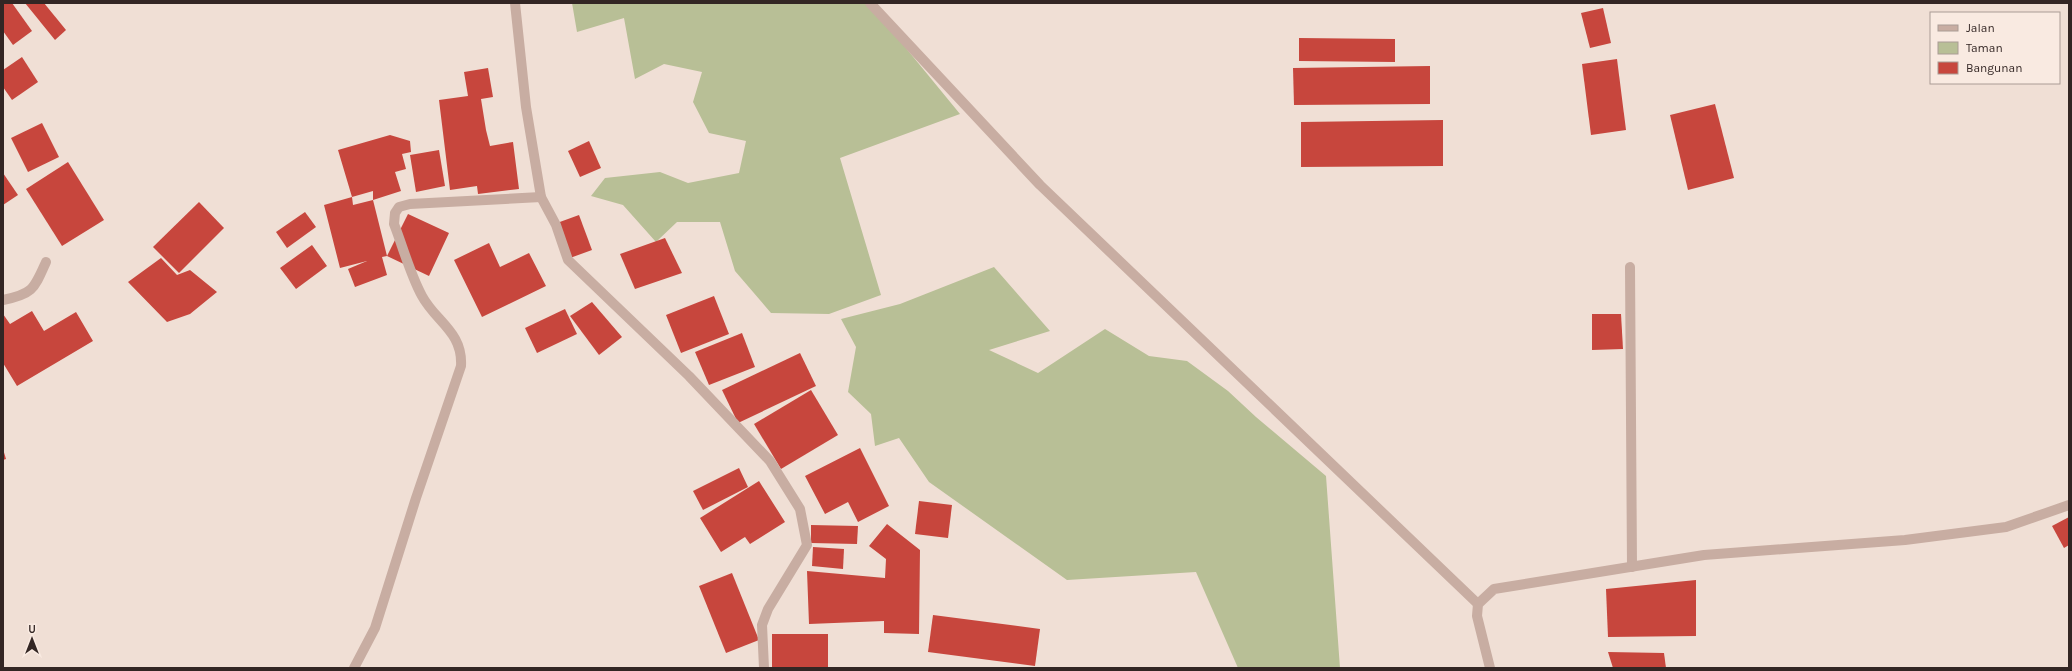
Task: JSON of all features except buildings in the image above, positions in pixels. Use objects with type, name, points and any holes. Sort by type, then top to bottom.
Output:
[{"type":"street","points":[[515,3],[526,107],[541,196],[556,225],[568,260],[688,376],[765,455],[800,509],[807,544],[768,609],[762,625],[764,668]]},
{"type":"street","points":[[870,3],[1040,185],[1478,604]]},
{"type":"street","points":[[354,668],[375,628],[416,498],[461,366],[461,354],[455,336],[431,310],[421,295],[394,224],[395,213],[399,207],[410,204],[541,196]]},
{"type":"street","points":[[3,300],[23,296],[37,283],[46,262]]},
{"type":"street","points":[[1630,267],[1632,567]]},
{"type":"street","points":[[1490,668],[1477,616],[1478,604],[1494,589],[1704,555],[1905,540],[2006,527],[2069,505]]},
{"type":"green space","points":[[572,3],[869,3],[960,114],[840,158],[881,295],[829,314],[771,313],[735,271],[720,222],[677,222],[656,242],[623,205],[591,196],[605,178],[660,172],[688,183],[739,173],[746,141],[709,133],[693,102],[702,72],[664,64],[635,79],[624,18],[577,32]]},
{"type":"green space","points":[[994,267],[1050,331],[989,350],[1038,373],[1105,329],[1149,356],[1187,361],[1228,391],[1256,417],[1326,476],[1340,668],[1238,668],[1196,572],[1067,580],[929,482],[899,438],[875,446],[871,414],[848,392],[856,347],[841,319],[900,304]]}]
